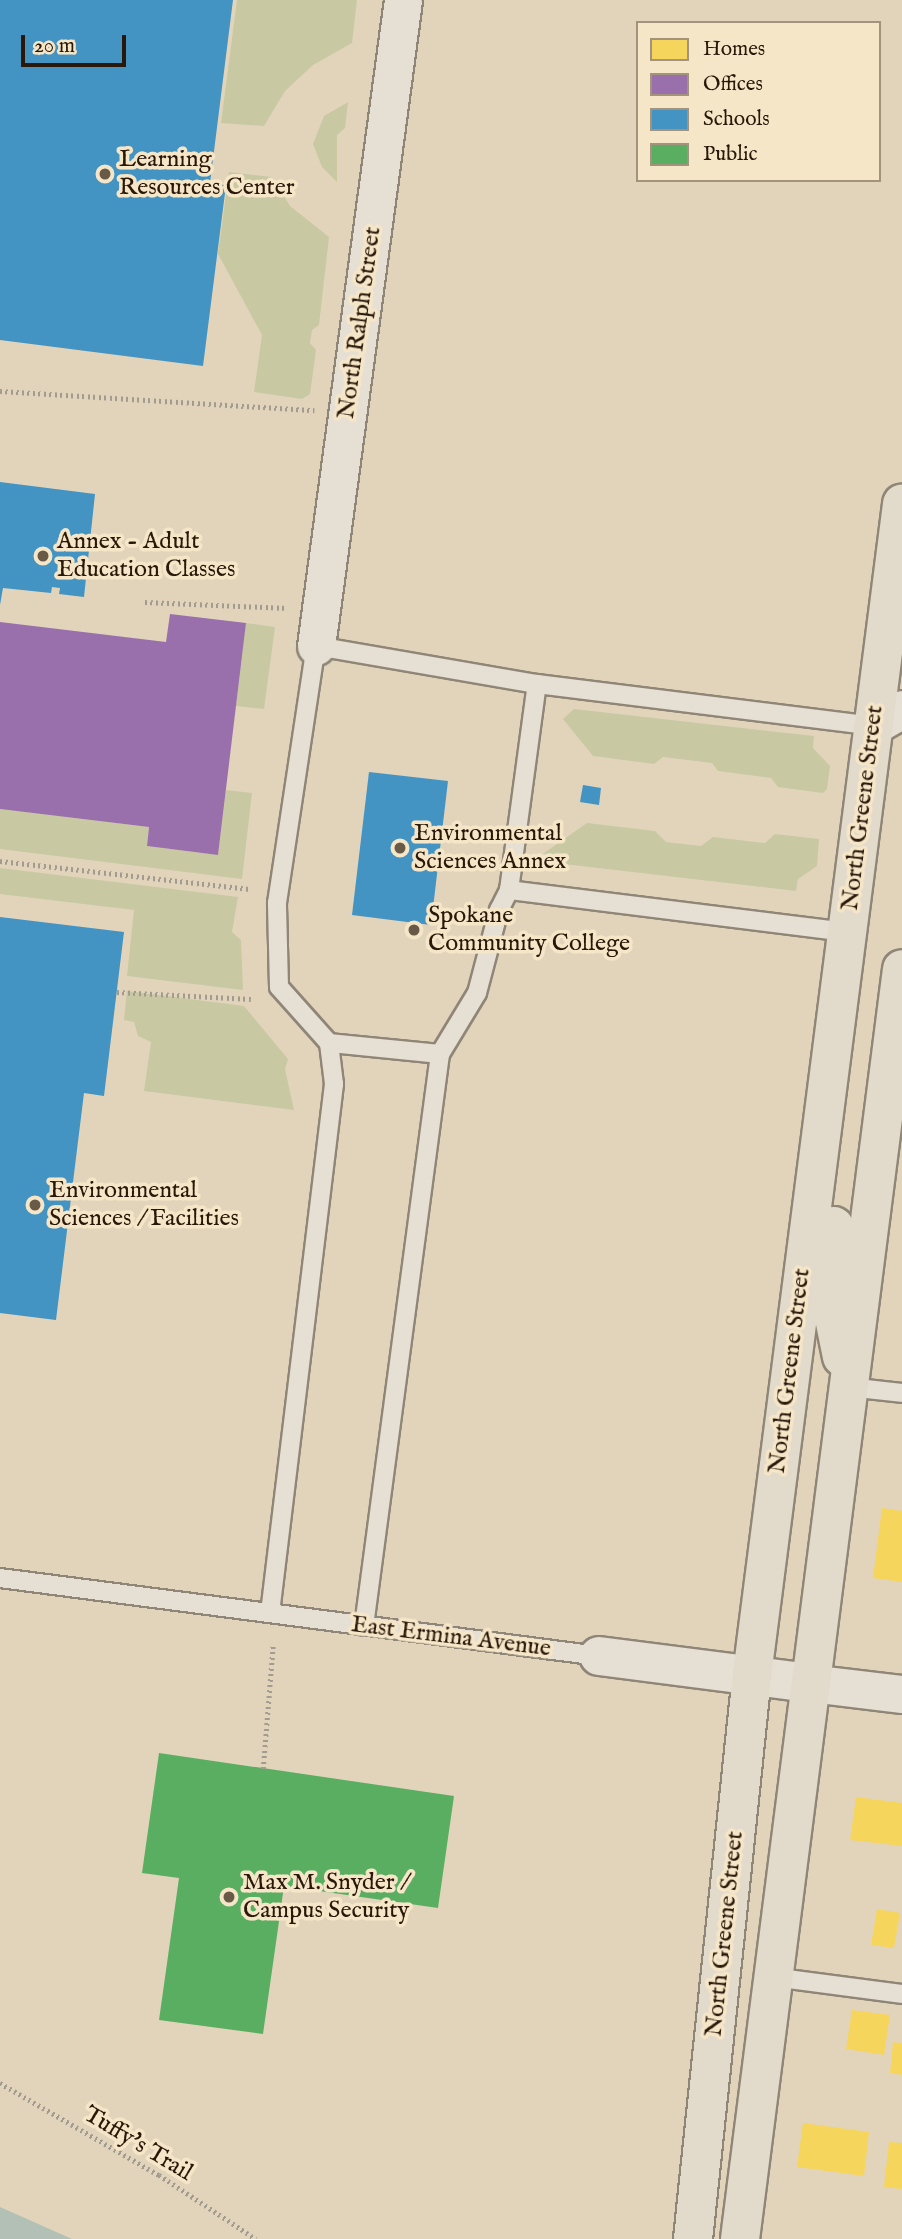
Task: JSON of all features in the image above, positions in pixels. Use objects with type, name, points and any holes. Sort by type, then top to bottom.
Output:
[{"type":"main road","name":"North Greene Street","points":[[693,2239],[752,1675],[847,932],[888,717],[902,504]]},
{"type":"main road","points":[[847,932],[861,939],[868,954],[829,1274],[848,1387]]},
{"type":"main road","points":[[740,2239],[848,1387],[894,1096],[902,969]]},
{"type":"street","name":"North Ralph Street","points":[[316,646],[403,0]]},
{"type":"street","name":"East Ermina Avenue","points":[[599,1656],[902,1694]]},
{"type":"lane","points":[[270,1613],[334,1084],[330,1043],[279,987],[277,903],[316,646],[537,684],[888,717]]},
{"type":"lane","points":[[364,1626],[440,1054],[477,993],[499,910],[509,890],[537,684]]},
{"type":"lane","points":[[509,890],[847,932]]},
{"type":"lane","points":[[330,1043],[440,1054]]},
{"type":"lane","points":[[848,1387],[902,1393]]},
{"type":"lane","name":"East Ermina Avenue","points":[[0,1578],[599,1656]]},
{"type":"lane","points":[[774,1977],[902,1994]]},
{"type":"path","points":[[0,391],[315,410]]},
{"type":"path","points":[[145,602],[288,608]]},
{"type":"path","points":[[0,861],[248,889]]},
{"type":"path","points":[[117,992],[251,999]]},
{"type":"path","points":[[263,1769],[273,1644]]},
{"type":"path","name":"Tuffy's Trail","points":[[0,2083],[159,2175],[256,2239]]},
{"type":"green space","points":[[237,0],[357,0],[352,43],[313,65],[285,91],[264,126],[221,123]]},
{"type":"green space","points":[[348,102],[345,128],[337,135],[337,182],[322,167],[313,144],[324,116]]},
{"type":"green space","points":[[229,172],[272,177],[290,206],[329,237],[319,325],[312,330],[310,343],[316,350],[310,394],[302,399],[254,392],[262,335],[218,254]]},
{"type":"green space","points":[[246,623],[275,627],[264,709],[236,706]]},
{"type":"green space","points":[[574,709],[814,736],[813,748],[830,766],[827,789],[823,793],[778,787],[771,778],[718,771],[712,763],[663,757],[654,764],[593,756],[563,719]]},
{"type":"green space","points":[[226,790],[252,793],[242,879],[0,849],[0,809],[149,827],[147,846],[218,855]]},
{"type":"green space","points":[[587,823],[655,831],[666,842],[701,846],[713,837],[765,843],[775,834],[819,839],[817,866],[798,879],[796,891],[555,863],[544,853]]},
{"type":"green space","points":[[0,868],[238,897],[232,932],[241,940],[243,990],[127,976],[134,910],[0,894]]},
{"type":"green space","points":[[127,991],[244,1006],[288,1059],[285,1069],[294,1110],[144,1091],[151,1042],[138,1036],[134,1022],[124,1020]]},
{"type":"shaded area","points":[[0,2207],[72,2239],[0,2239]]},
{"type":"building: Homes","points":[[882,1508],[902,1511],[902,1582],[873,1578]]},
{"type":"building: Homes","points":[[856,1797],[902,1803],[902,1846],[850,1840]]},
{"type":"building: Homes","points":[[877,1909],[900,1913],[894,1948],[871,1945]]},
{"type":"building: Homes","points":[[852,2010],[890,2015],[884,2055],[846,2049]]},
{"type":"building: Homes","points":[[893,2042],[902,2043],[902,2075],[890,2073]]},
{"type":"building: Homes","points":[[803,2123],[869,2132],[864,2176],[797,2167]]},
{"type":"building: Homes","points":[[889,2142],[902,2143],[902,2189],[884,2187]]},
{"type":"building: Offices","points":[[170,614],[246,623],[218,855],[147,846],[149,827],[0,809],[0,622],[166,642]]},
{"type":"building: Schools","name":"Learning Resources Center","points":[[0,0],[233,0],[210,183],[226,185],[203,366],[0,340]]},
{"type":"building: Schools","name":"Annex - Adult Education Classes","points":[[0,482],[95,494],[84,597],[59,594],[60,588],[52,587],[51,593],[3,588],[0,605]]},
{"type":"building: Schools","name":"Environmental Sciences Annex","points":[[369,772],[448,781],[431,925],[352,915]]},
{"type":"building: Schools","points":[[583,785],[601,788],[599,805],[580,802]]},
{"type":"building: Schools","name":"Environmental Sciences / Facilities","points":[[0,917],[124,932],[104,1096],[84,1093],[56,1320],[0,1313]]},
{"type":"building: Public","name":"Max M. Snyder / Campus Security","points":[[159,1753],[454,1796],[438,1908],[284,1886],[263,2034],[159,2020],[179,1878],[142,1873]]},
{"type":"place","name":"Learning Resources Center","points":[[105,174]]},
{"type":"place","name":"Annex - Adult Education Classes","points":[[43,556]]},
{"type":"place","name":"Environmental Sciences Annex","points":[[400,848]]},
{"type":"place","name":"Spokane Community College","points":[[414,930]]},
{"type":"place","name":"Environmental Sciences / Facilities","points":[[35,1205]]},
{"type":"place","name":"Max M. Snyder / Campus Security","points":[[229,1897]]}]
